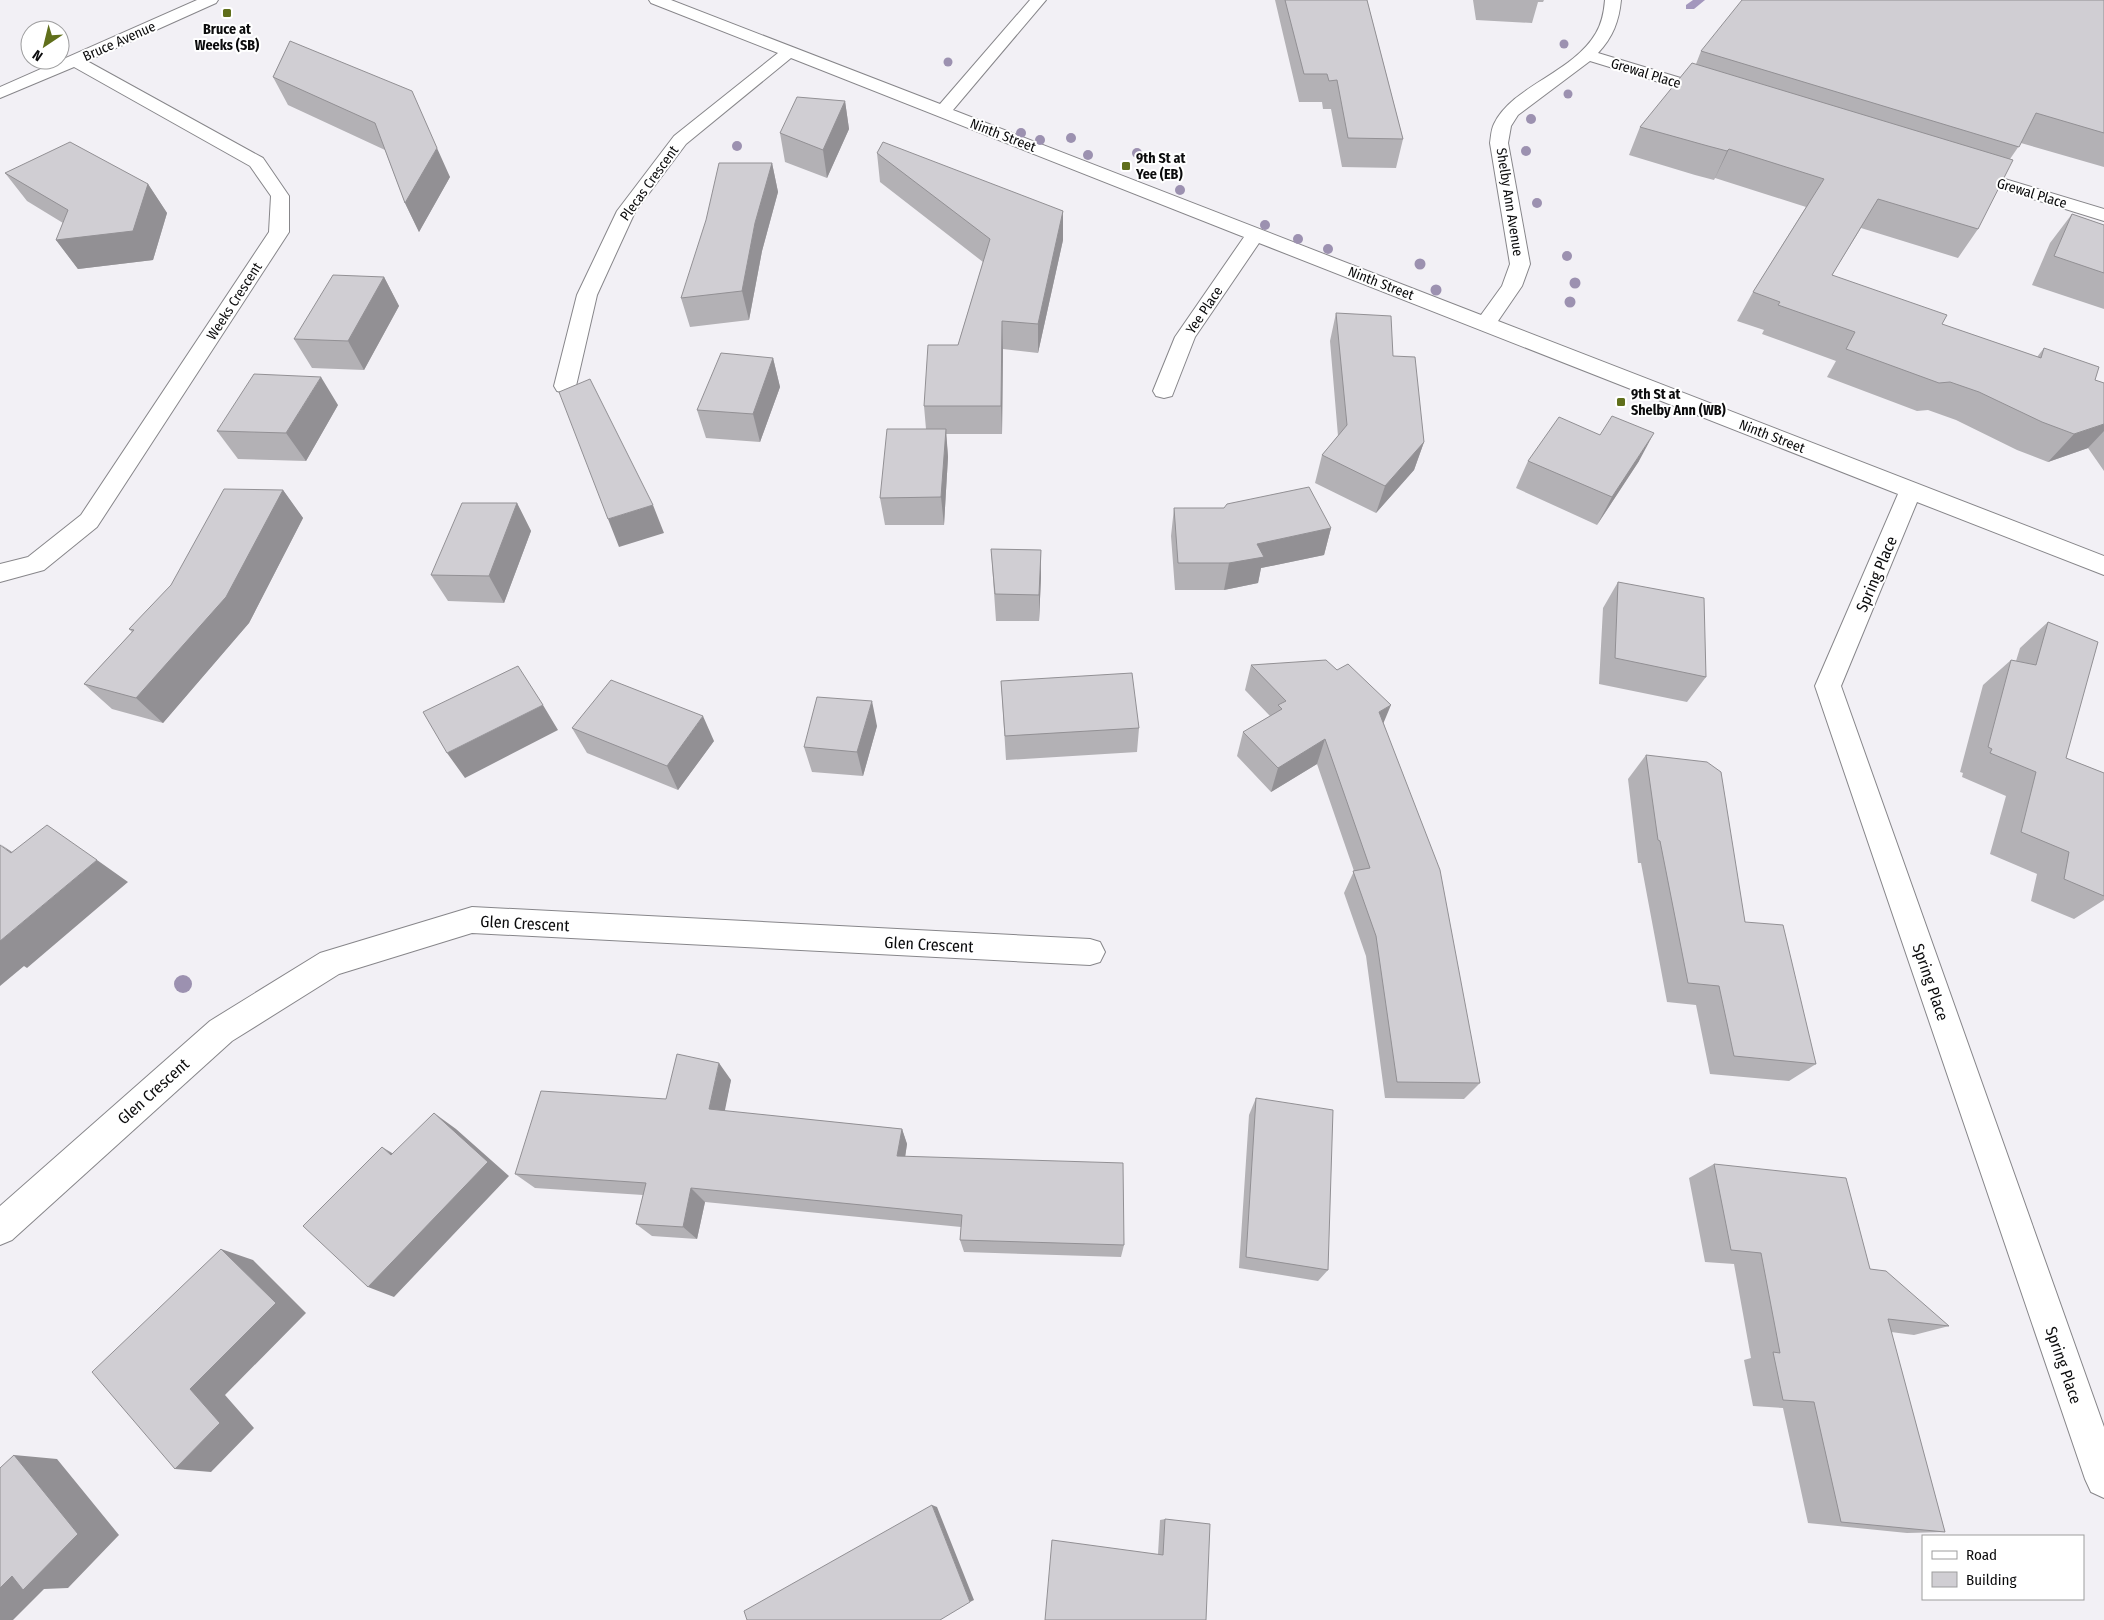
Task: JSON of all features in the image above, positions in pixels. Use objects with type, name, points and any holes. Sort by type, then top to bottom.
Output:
[{"type":"street","name":"Bruce Avenue","points":[[0,94],[210,0]]},
{"type":"street","name":"Ninth Street","points":[[657,0],[2104,566]]},
{"type":"street","points":[[942,111],[1038,0]]},
{"type":"street","name":"Shelby Ann Avenue","points":[[1486,324],[1512,286],[1520,264],[1499,143],[1502,125],[1516,107],[1588,55],[1607,29],[1613,13],[1613,0]]},
{"type":"street","name":"Plecas Crescent","points":[[565,386],[587,295],[626,211],[680,140],[789,52]]},
{"type":"street","name":"Grewal Place","points":[[1588,55],[1726,98]]},
{"type":"street","name":"Weeks Crescent","points":[[0,573],[36,564],[89,521],[279,232],[280,196],[257,162],[74,60]]},
{"type":"street","name":"Grewal Place","points":[[1953,168],[2104,215]]},
{"type":"street","name":"Yee Place","points":[[1164,392],[1185,337],[1255,234]]},
{"type":"street","name":"Spring Place","points":[[1911,490],[1828,686],[2104,1479]]},
{"type":"street","name":"Glen Crescent","points":[[0,1228],[221,1031],[331,963],[472,920],[1090,952]]},
{"type":"building","points":[[1285,0],[1367,0],[1403,139],[1348,138],[1337,80],[1329,81],[1327,74],[1304,74]]},
{"type":"building","points":[[1742,0],[2104,0],[2104,133],[2036,113],[2019,147],[1701,51]]},
{"type":"building","points":[[290,41],[412,91],[437,148],[405,203],[375,123],[273,77]]},
{"type":"building","points":[[1692,63],[2013,160],[1978,229],[1878,199],[1832,275],[1947,315],[1942,324],[2041,358],[2044,348],[2099,367],[2095,380],[2104,383],[2104,424],[2074,434],[2042,422],[1979,392],[1950,382],[1939,383],[1846,349],[1855,332],[1778,305],[1780,302],[1753,292],[1824,179],[1729,149],[1727,151],[1640,127]]},
{"type":"building","points":[[797,97],[845,101],[823,150],[780,133]]},
{"type":"building","points":[[70,142],[148,184],[133,231],[56,240],[68,210],[5,173]]},
{"type":"building","points":[[883,142],[1063,211],[1038,324],[1002,321],[1001,406],[924,406],[928,345],[958,345],[990,239],[877,153]]},
{"type":"building","points":[[719,163],[772,163],[755,223],[742,291],[681,298],[706,220]]},
{"type":"building","points":[[2072,214],[2104,225],[2104,273],[2054,256]]},
{"type":"building","points":[[333,275],[384,277],[348,341],[294,339]]},
{"type":"building","points":[[1336,313],[1391,316],[1393,356],[1415,357],[1424,442],[1385,486],[1322,455],[1347,425]]},
{"type":"building","points":[[721,353],[773,358],[753,414],[697,410]]},
{"type":"building","points":[[254,374],[321,377],[286,433],[217,431]]},
{"type":"building","points":[[590,379],[653,505],[608,519],[559,392]]},
{"type":"building","points":[[1612,416],[1654,433],[1612,497],[1528,461],[1559,417],[1600,435]]},
{"type":"building","points":[[887,429],[946,429],[941,497],[880,498]]},
{"type":"building","points":[[1309,487],[1331,528],[1257,544],[1264,557],[1229,563],[1178,563],[1174,508],[1224,508],[1227,504]]},
{"type":"building","points":[[224,489],[283,490],[226,597],[136,698],[84,684],[134,630],[129,629],[171,585]]},
{"type":"building","points":[[462,503],[517,503],[489,576],[431,575]]},
{"type":"building","points":[[991,549],[1041,550],[1039,595],[995,594]]},
{"type":"building","points":[[1618,582],[1704,598],[1706,677],[1615,658]]},
{"type":"building","points":[[2048,622],[2098,642],[2066,758],[2104,773],[2104,896],[2064,879],[2069,852],[2021,832],[2036,772],[1990,753],[1992,749],[1988,747],[2011,660],[2036,665]]},
{"type":"building","points":[[1326,660],[1337,670],[1348,664],[1391,705],[1379,712],[1440,870],[1480,1083],[1397,1082],[1376,936],[1353,871],[1370,868],[1325,739],[1278,768],[1243,732],[1282,709],[1278,705],[1286,701],[1251,665]]},
{"type":"building","points":[[518,666],[543,705],[447,753],[423,712]]},
{"type":"building","points":[[1132,673],[1139,728],[1005,736],[1001,681]]},
{"type":"building","points":[[611,680],[703,716],[667,766],[572,728]]},
{"type":"building","points":[[817,697],[872,701],[857,752],[804,747]]},
{"type":"building","points":[[1646,755],[1707,762],[1721,772],[1745,922],[1783,925],[1816,1064],[1734,1056],[1719,986],[1688,983],[1660,841],[1658,840]]},
{"type":"building","points":[[47,825],[97,860],[0,941],[0,845],[11,853]]},
{"type":"building","points":[[677,1054],[719,1063],[709,1109],[902,1129],[897,1156],[1123,1163],[1124,1245],[960,1240],[962,1215],[691,1188],[683,1227],[636,1224],[646,1183],[515,1174],[541,1091],[666,1099]]},
{"type":"building","points":[[1256,1098],[1333,1110],[1328,1270],[1246,1257]]},
{"type":"building","points":[[434,1113],[488,1162],[368,1287],[303,1226],[382,1147],[391,1155]]},
{"type":"building","points":[[1714,1164],[1846,1178],[1870,1269],[1886,1271],[1949,1326],[1888,1319],[1945,1532],[1841,1522],[1814,1402],[1783,1400],[1773,1352],[1780,1353],[1761,1253],[1731,1250]]},
{"type":"building","points":[[221,1249],[276,1303],[190,1389],[220,1423],[175,1469],[92,1372]]},
{"type":"building","points":[[14,1455],[78,1534],[23,1590],[12,1576],[0,1588],[0,1468]]},
{"type":"building","points":[[932,1505],[970,1602],[940,1620],[747,1620],[744,1611]]},
{"type":"building","points":[[1165,1519],[1210,1524],[1206,1620],[1045,1620],[1052,1540],[1163,1555]]},
{"type":"waterway","points":[[1690,7],[1700,0]]},
{"type":"place","name":"Bruce at Weeks (SB)","points":[[227,13]]},
{"type":"place","name":"9th St at Yee (EB)","points":[[1126,166]]},
{"type":"place","name":"9th St at Shelby Ann (WB)","points":[[1621,402]]}]
